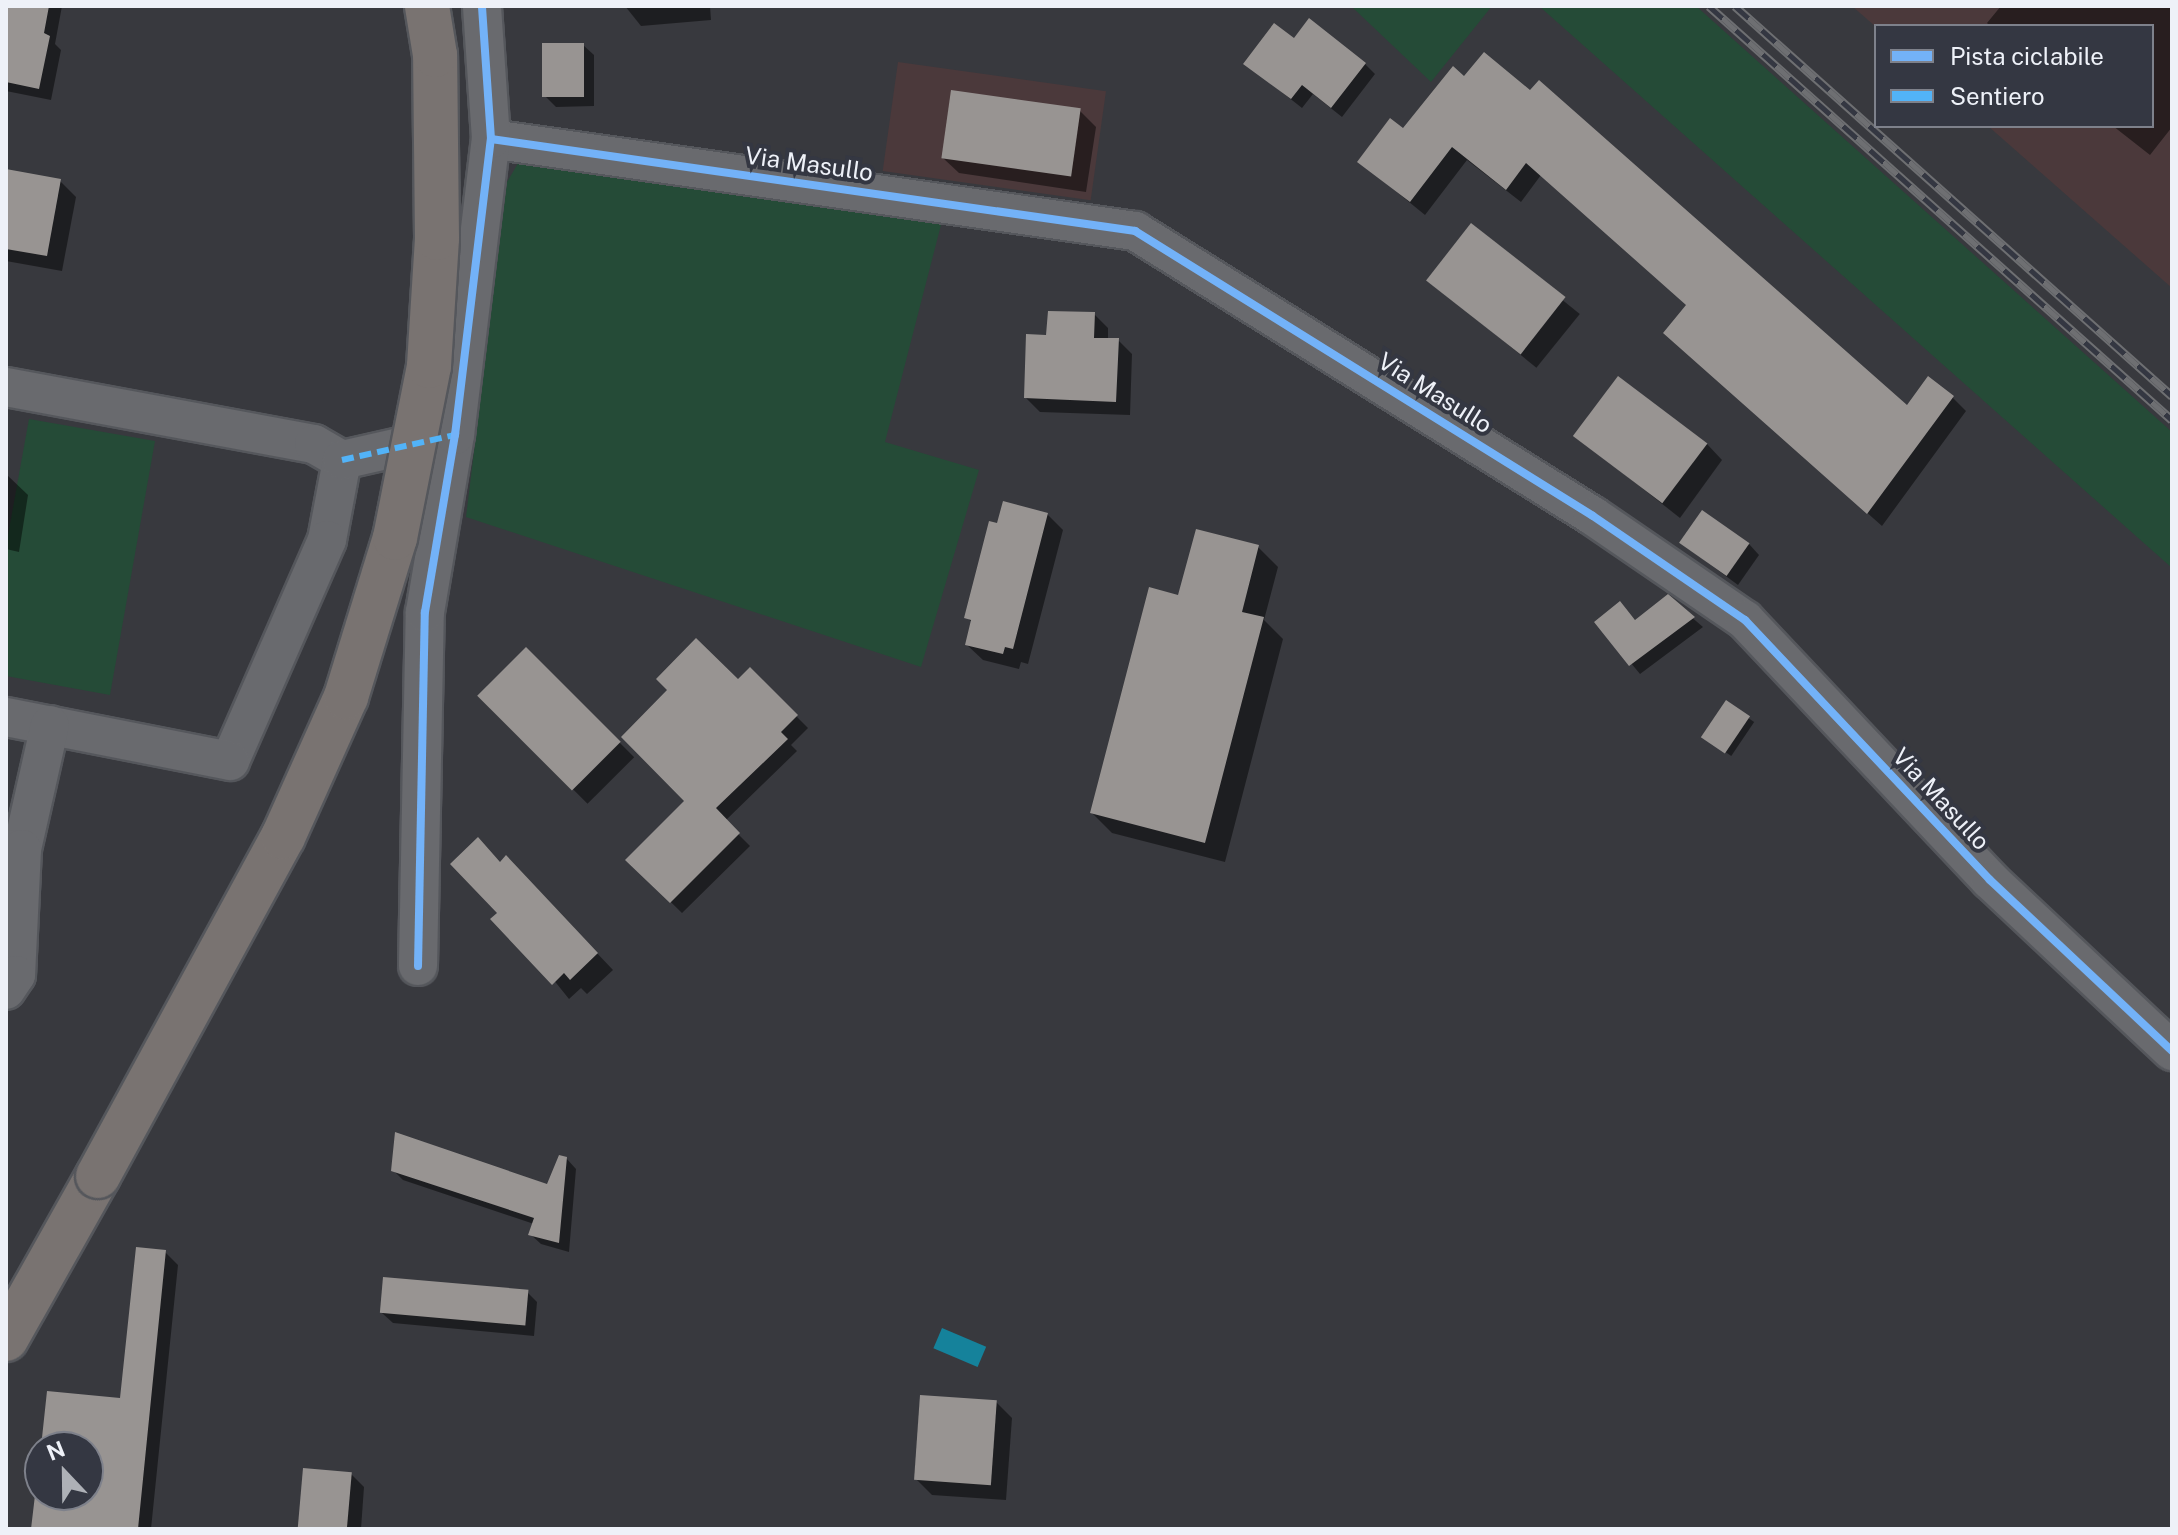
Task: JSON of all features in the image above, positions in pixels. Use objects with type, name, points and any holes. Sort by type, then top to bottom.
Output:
[{"type":"highway","points":[[6,1339],[283,837],[346,697],[395,538],[429,366],[436,252],[435,55],[427,6]]},
{"type":"street","points":[[418,966],[425,612],[455,435],[491,139],[482,6]]},
{"type":"street","name":"Via Masullo","points":[[491,139],[1135,231],[1593,516],[1745,620],[1990,880],[2172,1051]]},
{"type":"street","points":[[6,387],[314,444],[342,460],[455,435]]},
{"type":"street","points":[[6,717],[230,761],[327,540],[342,460]]},
{"type":"street","points":[[6,990],[16,975],[14,850],[50,725]]},
{"type":"shaded area","points":[[1852,6],[2172,6],[2172,288],[1990,128],[2154,128],[2154,24],[1874,25]]},
{"type":"shaded area","points":[[898,62],[1106,91],[1091,200],[883,171]]},
{"type":"green space","points":[[1351,6],[1492,6],[1431,82]]},
{"type":"green space","points":[[1539,6],[1696,6],[2172,432],[2172,568]]},
{"type":"green space","points":[[520,160],[942,221],[885,442],[979,470],[921,667],[466,517],[507,182]]},
{"type":"green space","points":[[29,419],[155,441],[110,695],[6,676],[6,546]]},
{"type":"water","points":[[942,1328],[986,1347],[978,1367],[933,1348]]},
{"type":"building","points":[[6,6],[49,6],[44,33],[50,36],[39,89],[6,82]]},
{"type":"building","points":[[1309,18],[1366,63],[1331,108],[1302,85],[1291,99],[1243,64],[1274,23],[1294,38]]},
{"type":"building","points":[[542,43],[584,43],[584,97],[542,97]]},
{"type":"building","points":[[1484,52],[1530,90],[1539,80],[1907,405],[1928,376],[1954,396],[1867,514],[1663,333],[1686,305],[1526,163],[1506,190],[1452,147],[1410,202],[1357,162],[1390,118],[1403,128],[1453,66],[1464,76]]},
{"type":"building","points":[[951,90],[1081,108],[1071,177],[941,158]]},
{"type":"building","points":[[6,169],[61,179],[47,256],[6,249]]},
{"type":"building","points":[[1471,223],[1566,297],[1521,354],[1426,281]]},
{"type":"building","points":[[1048,311],[1095,312],[1094,338],[1119,338],[1116,402],[1024,398],[1026,334],[1046,335]]},
{"type":"building","points":[[1618,376],[1707,443],[1662,503],[1573,436]]},
{"type":"building","points":[[1003,501],[1048,513],[1013,649],[1005,647],[1003,654],[965,645],[971,620],[964,618],[989,521],[997,523]]},
{"type":"building","points":[[1702,510],[1750,543],[1727,576],[1679,543]]},
{"type":"building","points":[[1196,529],[1259,545],[1242,612],[1264,617],[1205,843],[1090,813],[1149,587],[1178,595]]},
{"type":"building","points":[[1668,594],[1695,617],[1629,666],[1594,622],[1620,601],[1635,620]]},
{"type":"building","points":[[696,638],[738,679],[750,667],[798,715],[781,732],[788,739],[716,808],[740,833],[670,903],[625,860],[684,801],[621,737],[667,690],[656,679]]},
{"type":"building","points":[[526,647],[621,742],[572,791],[477,696]]},
{"type":"building","points":[[1726,700],[1750,716],[1725,754],[1701,737]]},
{"type":"building","points":[[478,837],[500,862],[506,855],[598,953],[570,980],[564,973],[552,985],[490,919],[497,913],[450,864]]},
{"type":"building","points":[[395,1132],[547,1184],[559,1155],[567,1157],[559,1243],[528,1235],[534,1218],[391,1171]]},
{"type":"building","points":[[136,1247],[166,1250],[138,1529],[31,1529],[33,1511],[104,1511],[104,1431],[43,1431],[47,1391],[120,1398]]},
{"type":"building","points":[[383,1277],[528,1290],[525,1326],[380,1313]]},
{"type":"building","points":[[920,1395],[997,1400],[991,1485],[914,1480]]},
{"type":"building","points":[[303,1468],[352,1472],[347,1529],[298,1529]]},
{"type":"railway","points":[[1709,6],[2172,420]]},
{"type":"railway","points":[[1735,6],[2172,396]]},
{"type":"marked path","points":[[342,460],[455,435]]},
{"type":"cycle path","points":[[418,966],[425,612],[455,435],[491,139],[482,6]]},
{"type":"cycle path","points":[[491,139],[1135,231],[1593,516],[1745,620],[1990,880],[2172,1051]]}]
